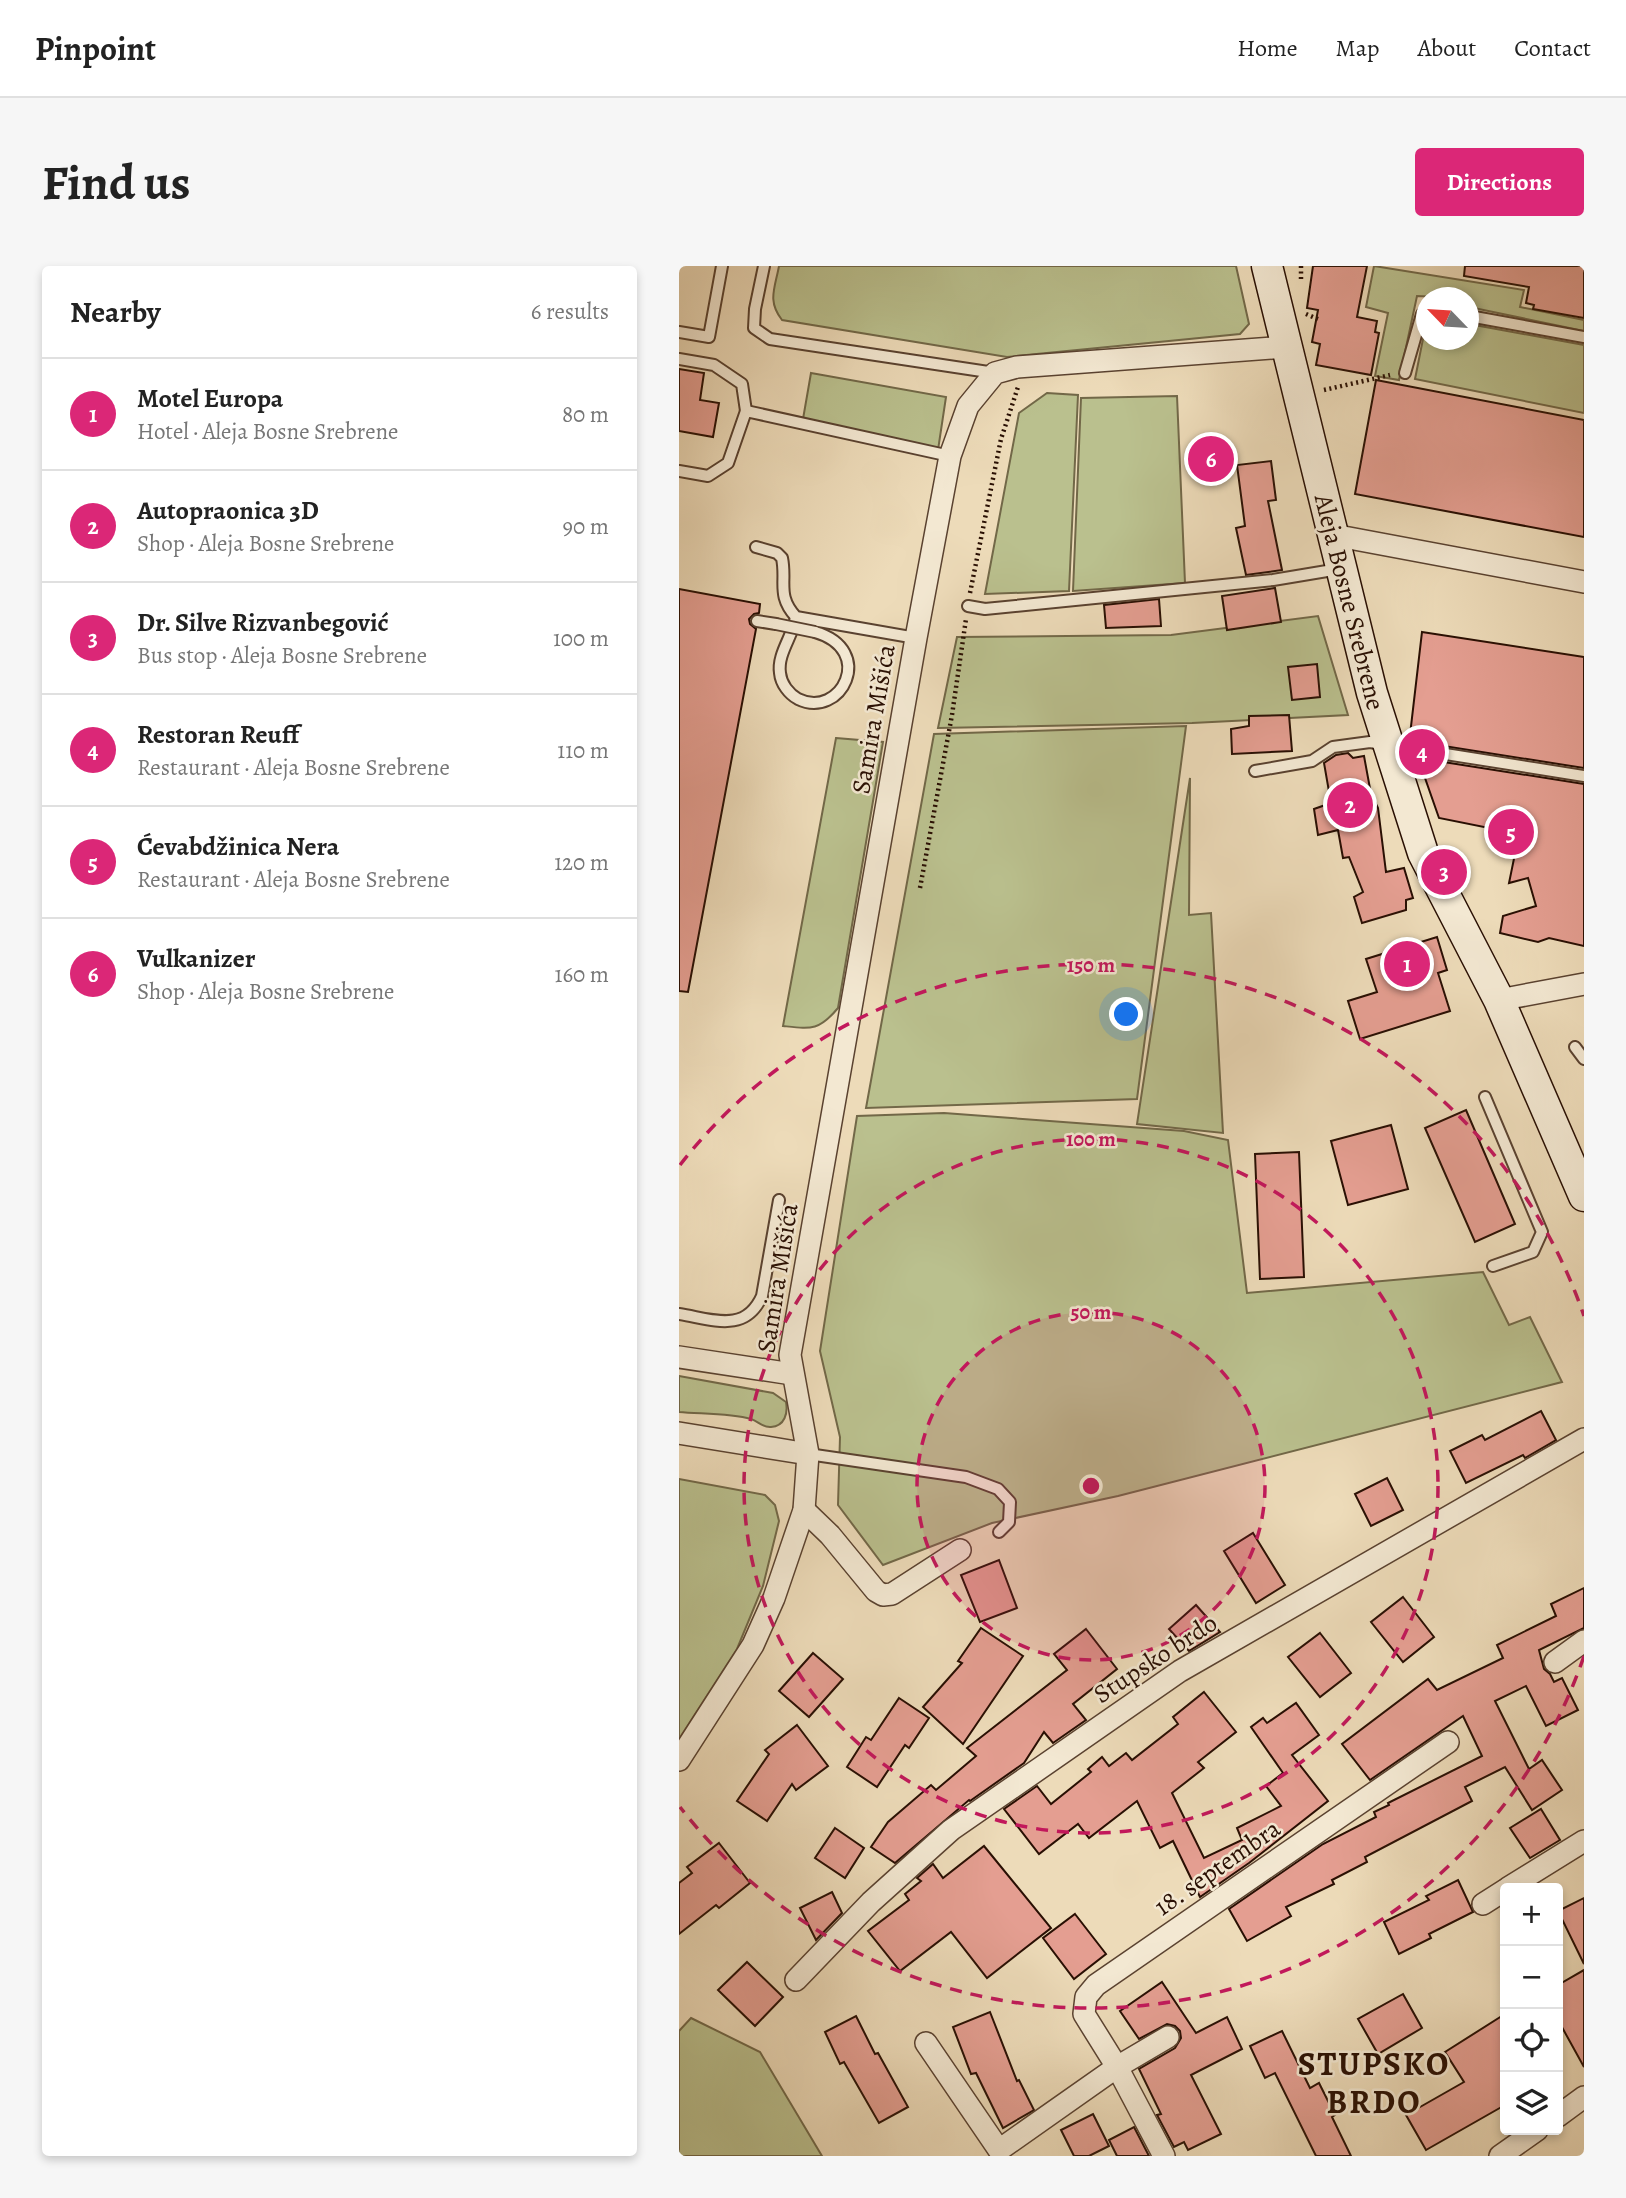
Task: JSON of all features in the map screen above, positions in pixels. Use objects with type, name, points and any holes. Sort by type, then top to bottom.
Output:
[{"type":"street","name":"Aleja Bosne Srebrene","points":[[1267,266],[1285,347],[1387,744],[1423,853],[1499,1000],[1584,1196]]},
{"type":"street","points":[[995,373],[1024,366],[1285,347]]},
{"type":"street","name":"Samira Mišića","points":[[679,1760],[753,1645],[774,1598],[804,1510],[808,1454],[790,1355],[950,456],[968,406],[995,373]]},
{"type":"street","points":[[1333,535],[1584,582]]},
{"type":"street","points":[[1499,1000],[1584,984]]},
{"type":"street","points":[[679,1357],[792,1374]]},
{"type":"street","points":[[679,1433],[808,1454]]},
{"type":"street","name":"Stupsko brdo","points":[[796,1980],[871,1902],[951,1830],[1181,1671],[1584,1439]]},
{"type":"street","points":[[804,1510],[830,1535],[876,1591],[883,1595],[892,1594],[960,1549]]},
{"type":"street","points":[[1555,1662],[1584,1641]]},
{"type":"street","name":"18. septembra","points":[[1164,2156],[1117,2067],[1084,2014],[1086,1997],[1096,1985],[1448,1742]]},
{"type":"street","points":[[1517,1883],[1584,1841]]},
{"type":"street","points":[[1483,1904],[1500,1893]]},
{"type":"street","points":[[926,2043],[1000,2153],[1117,2067],[1168,2036]]},
{"type":"street","points":[[1563,2112],[1584,2097]]},
{"type":"street","points":[[1500,2156],[1530,2135]]},
{"type":"lane","points":[[679,332],[709,337],[722,266]]},
{"type":"lane","points":[[764,266],[754,328],[771,339],[995,373]]},
{"type":"lane","points":[[1479,318],[1584,337]]},
{"type":"lane","points":[[1405,373],[1416,335]]},
{"type":"lane","points":[[679,359],[714,365],[743,384],[746,411],[728,463],[708,476],[679,471]]},
{"type":"lane","points":[[746,411],[950,456]]},
{"type":"lane","points":[[756,547],[777,553],[782,558],[784,595],[787,607],[796,617],[916,638]]},
{"type":"lane","points":[[968,606],[985,609],[1259,582],[1342,569]]},
{"type":"lane","points":[[757,621],[776,624],[814,632],[839,644],[848,660],[849,669],[843,687],[829,699],[811,702],[794,696],[782,682],[782,655],[791,636],[796,617]]},
{"type":"lane","points":[[1255,771],[1312,761],[1333,747],[1370,742],[1584,776]]},
{"type":"lane","points":[[1575,1047],[1584,1059]]},
{"type":"lane","points":[[1485,1097],[1542,1232],[1533,1252],[1493,1266]]},
{"type":"lane","points":[[679,1314],[735,1321],[751,1314],[762,1296],[779,1200]]},
{"type":"lane","points":[[808,1454],[941,1472],[990,1485],[998,1489],[1010,1502],[1009,1522],[999,1532]]},
{"type":"path","points":[[1301,266],[1301,282]]},
{"type":"path","points":[[1299,310],[1320,320]]},
{"type":"path","points":[[920,888],[952,715],[968,606],[1001,439],[1024,366]]},
{"type":"path","points":[[1319,392],[1367,379],[1405,373]]},
{"type":"green space","points":[[779,266],[1236,266],[1249,324],[1240,334],[1007,357],[782,320],[773,300]]},
{"type":"green space","points":[[1374,266],[1524,290],[1520,307],[1584,320],[1584,331],[1479,309],[1479,287],[1416,287],[1416,301],[1399,380],[1375,376],[1388,313],[1366,307]]},
{"type":"green space","points":[[1479,326],[1584,345],[1584,413],[1415,379],[1421,350],[1479,350]]},
{"type":"green space","points":[[811,373],[946,397],[938,450],[803,419]]},
{"type":"green space","points":[[1047,393],[1078,395],[1069,591],[985,594],[1019,413]]},
{"type":"green space","points":[[1177,396],[1185,583],[1073,591],[1081,398]]},
{"type":"green space","points":[[1318,616],[1348,715],[1192,723],[938,728],[957,637],[1171,635]]},
{"type":"green space","points":[[1186,726],[1137,1099],[866,1108],[934,734]]},
{"type":"green space","points":[[836,738],[883,742],[838,1008],[820,1025],[814,1027],[783,1026]]},
{"type":"green space","points":[[1190,778],[1189,915],[1211,913],[1223,1133],[1137,1124]]},
{"type":"green space","points":[[944,1113],[1184,1131],[1228,1140],[1247,1293],[1483,1272],[1509,1325],[1530,1317],[1562,1382],[1118,1496],[992,1523],[883,1565],[838,1505],[840,1437],[820,1351],[857,1116]]},
{"type":"green space","points":[[679,1376],[773,1393],[786,1402],[785,1418],[780,1424],[768,1427],[743,1417],[679,1412]]},
{"type":"green space","points":[[679,1479],[765,1495],[775,1505],[779,1521],[763,1586],[737,1649],[679,1739]]},
{"type":"green space","points":[[691,2018],[760,2052],[822,2156],[679,2156],[679,2031]]},
{"type":"building","points":[[1313,266],[1367,266],[1357,317],[1377,321],[1375,332],[1379,333],[1371,375],[1316,365],[1320,344],[1312,342],[1318,310],[1307,308]]},
{"type":"building","points":[[1465,266],[1584,266],[1584,318],[1533,309],[1534,305],[1526,303],[1529,287],[1464,276]]},
{"type":"building","points":[[679,369],[704,373],[700,400],[719,403],[713,437],[679,431]]},
{"type":"building","points":[[1376,380],[1584,420],[1584,537],[1355,494]]},
{"type":"building","points":[[1228,444],[1231,469],[1194,476],[1191,448]]},
{"type":"building","points":[[1271,461],[1276,500],[1268,501],[1282,570],[1246,575],[1236,528],[1245,526],[1237,465]]},
{"type":"building","points":[[1275,588],[1281,622],[1227,630],[1222,596]]},
{"type":"building","points":[[679,589],[760,604],[759,613],[749,619],[756,629],[688,992],[679,991]]},
{"type":"building","points":[[1159,599],[1161,626],[1106,628],[1104,605]]},
{"type":"building","points":[[1422,632],[1584,657],[1584,768],[1412,741],[1410,735]]},
{"type":"building","points":[[1317,664],[1320,697],[1292,700],[1288,667]]},
{"type":"building","points":[[1289,715],[1292,751],[1232,754],[1231,729],[1249,726],[1249,716]]},
{"type":"building","points":[[1348,753],[1353,758],[1364,756],[1371,794],[1378,808],[1386,872],[1404,868],[1413,898],[1406,900],[1406,910],[1362,923],[1354,897],[1363,892],[1349,857],[1343,858],[1338,830],[1318,835],[1314,809],[1331,803],[1324,763],[1336,755]]},
{"type":"building","points":[[1418,758],[1584,784],[1584,946],[1549,938],[1538,942],[1500,933],[1503,916],[1536,906],[1528,878],[1509,883],[1519,834],[1439,818]]},
{"type":"building","points":[[1437,937],[1447,970],[1438,973],[1450,1011],[1360,1039],[1348,1001],[1377,992],[1366,959]]},
{"type":"building","points":[[1466,1110],[1515,1224],[1475,1242],[1425,1128]]},
{"type":"building","points":[[1391,1125],[1408,1189],[1348,1205],[1331,1141]]},
{"type":"building","points":[[1299,1152],[1304,1277],[1260,1279],[1255,1154]]},
{"type":"building","points":[[1541,1411],[1556,1440],[1525,1458],[1523,1455],[1466,1483],[1450,1451],[1482,1435],[1485,1440]]},
{"type":"building","points":[[1387,1478],[1403,1510],[1371,1526],[1355,1494]]},
{"type":"building","points":[[1253,1533],[1285,1585],[1256,1603],[1224,1551]]},
{"type":"building","points":[[999,1560],[1017,1608],[980,1622],[961,1575]]},
{"type":"building","points":[[1584,1588],[1584,1628],[1539,1650],[1544,1669],[1554,1682],[1562,1678],[1578,1710],[1546,1726],[1526,1686],[1495,1701],[1529,1769],[1542,1760],[1562,1790],[1532,1810],[1505,1767],[1465,1787],[1472,1801],[1365,1857],[1367,1862],[1332,1880],[1334,1884],[1286,1907],[1291,1916],[1247,1941],[1229,1909],[1323,1844],[1376,1817],[1374,1812],[1389,1805],[1388,1803],[1482,1756],[1463,1716],[1370,1780],[1342,1744],[1428,1679],[1437,1690],[1503,1658],[1497,1645],[1556,1616],[1551,1604]]},
{"type":"building","points":[[1403,1597],[1434,1637],[1403,1662],[1371,1622]]},
{"type":"building","points":[[1196,1605],[1220,1632],[1189,1651],[1169,1629]]},
{"type":"building","points":[[981,1628],[1023,1656],[963,1744],[923,1707],[962,1663],[958,1661]]},
{"type":"building","points":[[1086,1629],[1117,1669],[1073,1704],[1086,1720],[1053,1743],[1044,1732],[1024,1763],[969,1800],[895,1863],[871,1847],[888,1822],[931,1785],[936,1790],[976,1756],[967,1748],[1067,1670],[1054,1654]]},
{"type":"building","points":[[1320,1633],[1351,1673],[1320,1697],[1288,1657]]},
{"type":"building","points":[[813,1653],[843,1679],[809,1717],[779,1691]]},
{"type":"building","points":[[1204,1692],[1236,1732],[1198,1762],[1204,1768],[1172,1793],[1204,1858],[1242,1840],[1237,1828],[1281,1806],[1266,1786],[1283,1773],[1251,1727],[1263,1718],[1267,1723],[1296,1703],[1319,1735],[1292,1755],[1328,1801],[1249,1863],[1200,1897],[1173,1841],[1160,1848],[1137,1801],[1089,1838],[1078,1824],[1039,1854],[1004,1809],[1037,1786],[1051,1804],[1091,1772],[1088,1769],[1102,1757],[1109,1766],[1126,1753],[1132,1760],[1178,1724],[1173,1717]]},
{"type":"building","points":[[899,1698],[929,1718],[909,1748],[905,1745],[877,1787],[847,1767],[866,1737],[871,1740]]},
{"type":"building","points":[[797,1725],[828,1766],[796,1790],[792,1784],[767,1821],[737,1801],[769,1754],[765,1750]]},
{"type":"building","points":[[1541,1809],[1560,1840],[1530,1858],[1510,1828]]},
{"type":"building","points":[[835,1828],[864,1848],[845,1878],[815,1858]]},
{"type":"building","points":[[719,1843],[750,1883],[719,1908],[716,1905],[679,1934],[679,1883],[692,1873],[687,1867]]},
{"type":"building","points":[[984,1846],[1051,1928],[987,1978],[951,1932],[900,1971],[868,1931],[909,1900],[905,1894],[921,1881],[917,1878],[933,1864],[943,1878]]},
{"type":"building","points":[[1458,1880],[1473,1912],[1429,1934],[1431,1938],[1399,1954],[1384,1922],[1429,1900],[1426,1896]]},
{"type":"building","points":[[832,1892],[842,1913],[816,1940],[800,1908]]},
{"type":"building","points":[[1584,1898],[1584,1964],[1563,1921],[1563,1908]]},
{"type":"building","points":[[1075,1914],[1106,1954],[1074,1979],[1043,1938]]},
{"type":"building","points":[[747,1962],[783,1997],[755,2026],[718,1990]]},
{"type":"building","points":[[1584,1970],[1584,2067],[1563,2029],[1563,1982]]},
{"type":"building","points":[[1162,1982],[1196,2033],[1227,2017],[1242,2049],[1191,2075],[1221,2134],[1188,2150],[1184,2142],[1174,2147],[1157,2115],[1161,2114],[1139,2069],[1175,2048],[1181,2038],[1180,2031],[1167,2024],[1139,2039],[1120,2011]]},
{"type":"building","points":[[1403,1994],[1422,2028],[1378,2054],[1358,2019]]},
{"type":"building","points":[[990,2012],[1017,2081],[1019,2080],[1034,2110],[1003,2128],[976,2073],[971,2074],[953,2027]]},
{"type":"building","points":[[856,2016],[875,2054],[878,2053],[908,2107],[879,2123],[844,2062],[840,2064],[825,2032]]},
{"type":"building","points":[[1500,2017],[1500,2108],[1426,2150],[1406,2115],[1464,2082],[1445,2052]]},
{"type":"building","points":[[1282,2031],[1310,2088],[1319,2083],[1351,2156],[1316,2156],[1275,2073],[1265,2078],[1250,2046]]},
{"type":"building","points":[[1093,2114],[1109,2146],[1089,2156],[1074,2156],[1061,2130]]},
{"type":"building","points":[[1134,2127],[1149,2156],[1117,2156],[1109,2140]]},
{"type":"place","name":"Vulkanizer","points":[[1211,459]]},
{"type":"place","name":"Restoran Reuff","points":[[1422,752]]},
{"type":"place","name":"Autopraonica 3D","points":[[1350,805]]},
{"type":"place","name":"Ćevabdžinica Nera","points":[[1511,832]]},
{"type":"place","name":"Dr. Silve Rizvanbegović","points":[[1444,872]]},
{"type":"place","name":"Motel Europa","points":[[1407,964]]},
{"type":"district","name":"STUPSKO BRDO","points":[[1374,2082]]}]
